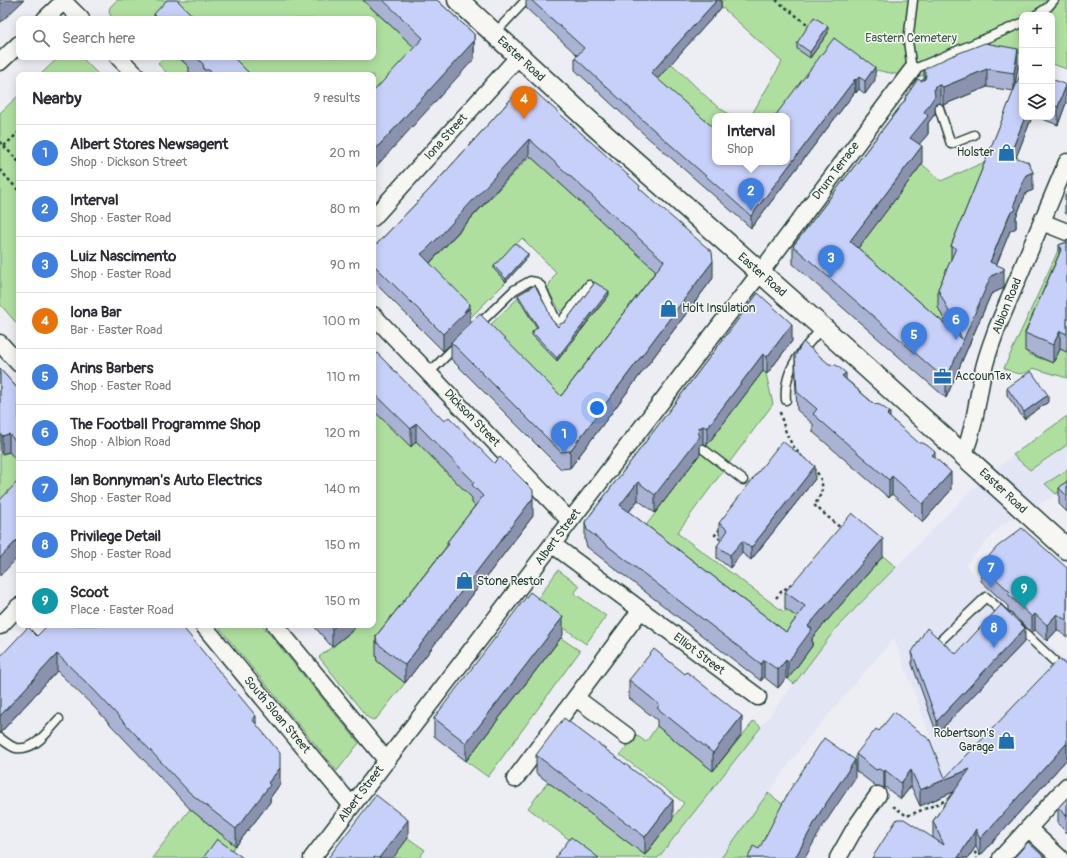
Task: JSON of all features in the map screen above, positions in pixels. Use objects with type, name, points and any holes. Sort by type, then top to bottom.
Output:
[{"type":"street","points":[[48,16],[63,0],[78,16]]},
{"type":"street","name":"Easter Road","points":[[458,0],[518,57],[598,129],[822,327],[1067,548]]},
{"type":"street","points":[[0,62],[16,47]]},
{"type":"street","name":"Iona Street","points":[[376,215],[518,57]]},
{"type":"street","points":[[121,60],[133,72]]},
{"type":"street","name":"Drum Terrace","points":[[760,273],[908,78]]},
{"type":"street","name":"Albion Road","points":[[964,454],[971,436],[983,371],[989,351],[1067,162]]},
{"type":"street","points":[[1042,222],[1067,232]]},
{"type":"street","name":"Albert Street","points":[[312,858],[760,273]]},
{"type":"street","name":"Dickson Street","points":[[376,318],[570,521]]},
{"type":"street","points":[[0,343],[16,361]]},
{"type":"street","name":"Elliot Street","points":[[552,544],[640,611],[758,697]]},
{"type":"street","points":[[0,626],[16,609]]},
{"type":"street","points":[[515,779],[640,611]]},
{"type":"street","name":"South Sloan Street","points":[[205,628],[352,806]]},
{"type":"street","points":[[277,628],[387,761]]},
{"type":"street","points":[[576,698],[627,736]]},
{"type":"street","points":[[1001,858],[1067,786]]},
{"type":"street","points":[[838,858],[855,828],[878,795]]},
{"type":"street","points":[[1028,828],[1060,858]]},
{"type":"lane","points":[[494,34],[526,0]]},
{"type":"lane","points":[[913,0],[908,41],[908,78],[1019,24]]},
{"type":"lane","points":[[1040,12],[1048,7],[1054,0]]},
{"type":"lane","points":[[939,108],[951,144],[974,135]]},
{"type":"lane","points":[[429,373],[514,290],[526,282],[533,281],[541,286],[558,322],[561,322],[589,285]]},
{"type":"lane","points":[[786,400],[786,382],[792,367],[807,344],[822,327]]},
{"type":"lane","points":[[703,449],[743,480]]},
{"type":"lane","points":[[939,642],[986,597],[1067,673]]},
{"type":"lane","points":[[0,738],[15,748],[28,747],[38,742],[59,719]]},
{"type":"path","points":[[776,0],[807,24]]},
{"type":"path","points":[[4,146],[16,135]]},
{"type":"path","points":[[0,142],[16,159]]},
{"type":"path","points":[[0,170],[16,188]]},
{"type":"path","points":[[778,405],[785,432],[793,446],[807,462]]},
{"type":"path","points":[[784,445],[789,439]]},
{"type":"path","points":[[811,466],[820,478],[823,485],[821,494],[814,505],[842,529],[837,534]]},
{"type":"path","points":[[724,523],[715,535],[728,544]]},
{"type":"path","points":[[776,598],[798,578]]},
{"type":"path","points":[[907,816],[952,798],[954,804]]},
{"type":"path","points":[[972,845],[978,858]]},
{"type":"shaded area","points":[[1067,416],[1067,487],[1054,496],[1003,524],[965,565],[1066,661],[1061,667],[949,787],[894,638],[805,742],[721,858],[658,858],[837,627],[968,493],[1013,455]]},
{"type":"green space","points":[[117,0],[362,0],[410,43],[425,50],[376,107],[376,72],[230,72],[219,60],[376,60],[376,16],[111,16],[109,12],[110,7]]},
{"type":"green space","name":"Eastern Cemetery","points":[[714,0],[1067,0],[1067,69],[1055,65],[1055,12],[1019,12],[1019,53],[1003,48],[912,79],[906,76],[877,70],[872,77],[790,113],[753,113],[782,62]]},
{"type":"green space","points":[[56,60],[84,60],[96,72],[43,72]]},
{"type":"green space","points":[[161,60],[179,60],[186,64],[193,72],[166,72],[158,64]]},
{"type":"green space","points":[[672,64],[713,103],[727,113],[712,113],[712,139],[651,86]]},
{"type":"green space","points":[[16,98],[16,323],[0,304],[0,113]]},
{"type":"green space","points":[[531,157],[664,278],[564,409],[482,333],[518,298],[557,361],[609,295],[588,280],[562,314],[547,289],[556,272],[522,238],[494,269],[506,282],[469,319],[426,267],[527,159]]},
{"type":"green space","points":[[994,158],[942,339],[858,248],[922,164],[941,181]]},
{"type":"green space","points":[[1062,248],[1026,347],[1028,354],[1053,363],[1060,349],[1067,352],[1067,378],[1033,368],[1022,374],[1012,372],[1004,368],[1058,250]]},
{"type":"green space","points":[[764,369],[767,371],[766,374],[773,404],[729,463],[706,446]]},
{"type":"green space","points":[[376,411],[390,425],[389,427],[396,434],[431,427],[429,454],[449,476],[475,475],[483,514],[376,654],[377,661],[405,683],[377,718],[373,720],[367,717],[319,657],[354,630],[353,628],[376,628]]},
{"type":"green space","points":[[1067,416],[1067,445],[1030,470],[1013,455]]},
{"type":"green space","points":[[8,450],[16,459],[16,501],[0,518],[0,452],[2,454]]},
{"type":"green space","points":[[700,453],[723,471],[677,533],[784,612],[793,602],[826,622],[883,556],[896,567],[837,627],[794,684],[788,679],[786,649],[639,535]]},
{"type":"green space","points":[[1067,470],[1067,487],[1056,494],[1045,484]]},
{"type":"green space","points":[[558,570],[580,586],[574,593],[606,616],[586,644],[533,605]]},
{"type":"green space","points":[[219,628],[264,628],[359,743],[337,771]]},
{"type":"green space","points":[[561,638],[580,651],[488,777],[466,761]]},
{"type":"green space","points":[[754,721],[761,727],[658,858],[593,858],[528,808],[548,782],[645,855],[684,803],[620,755],[636,735],[646,742],[657,726],[713,771]]},
{"type":"green space","points":[[768,793],[789,809],[763,858],[721,858]]},
{"type":"green space","points":[[190,809],[235,846],[225,858],[152,858]]},
{"type":"green space","points":[[408,838],[425,850],[419,858],[393,858]]},
{"type":"building","points":[[0,0],[5,0],[0,5]]},
{"type":"building","points":[[167,0],[177,0],[193,16],[156,16],[154,14]]},
{"type":"building","points":[[383,0],[437,0],[474,34],[474,41],[376,149],[376,89],[423,38]]},
{"type":"building","points":[[531,0],[717,0],[651,73],[712,126],[712,165],[790,165],[751,216],[575,58],[584,48]]},
{"type":"building","points":[[814,17],[828,26],[810,52],[797,43]]},
{"type":"building","points":[[834,38],[875,67],[865,81],[859,77],[856,80],[855,79],[790,165],[790,113],[777,113]]},
{"type":"building","points":[[985,43],[1018,49],[1014,73],[987,69],[943,87],[940,85],[935,86],[935,96],[924,112],[928,116],[910,138],[922,146],[850,241],[962,339],[938,289],[956,248],[951,246],[1019,77],[1019,120],[1024,120],[1010,155],[1028,162],[1033,172],[1026,175],[1014,204],[1016,210],[1010,213],[990,262],[1004,268],[1004,270],[991,276],[946,380],[793,246],[906,99],[905,98],[918,79],[921,81],[925,79],[926,75],[924,70],[949,57]]},
{"type":"building","points":[[199,60],[236,60],[248,72],[211,72],[209,70],[204,70],[203,64]]},
{"type":"building","points":[[1055,80],[1066,85],[1058,107],[1055,106]]},
{"type":"building","points":[[521,88],[531,88],[640,186],[639,188],[712,252],[713,261],[570,451],[561,452],[451,342],[480,314],[561,396],[664,261],[529,139],[441,235],[421,254],[470,304],[464,312],[470,308],[443,334],[376,267],[376,245],[430,189]]},
{"type":"building","points":[[1067,242],[1067,334],[1060,331],[1053,345],[1025,333],[1061,250],[1059,245]]},
{"type":"building","points":[[515,243],[528,254],[506,279],[494,266]]},
{"type":"building","points":[[594,282],[609,291],[557,358],[532,332],[538,327],[518,295],[535,285],[551,319],[558,327],[560,324],[565,322]]},
{"type":"building","points":[[758,293],[792,324],[767,357],[763,354],[707,428],[703,426],[699,428],[698,433],[700,436],[655,495],[638,482],[620,505],[786,632],[805,606],[785,592],[852,513],[883,539],[808,626],[812,629],[788,662],[786,660],[778,670],[764,660],[761,664],[587,530],[585,522]]},
{"type":"building","points":[[803,342],[829,364],[836,365],[846,373],[842,376],[874,404],[880,405],[890,412],[887,415],[919,443],[923,443],[935,452],[932,455],[951,472],[923,504],[892,476],[889,480],[813,414],[817,409],[797,392],[795,356]]},
{"type":"building","points":[[376,352],[444,421],[449,417],[494,463],[500,457],[533,490],[533,498],[405,665],[377,643],[376,636],[449,544],[447,542],[483,496],[472,485],[474,482],[416,423],[411,429],[376,395]]},
{"type":"building","points":[[0,369],[16,387],[16,442],[9,434],[2,436],[0,433]]},
{"type":"building","points":[[1031,371],[1048,395],[1024,412],[1007,388]]},
{"type":"building","points":[[782,441],[815,466],[751,548],[742,541],[730,555],[717,546],[728,530],[719,523]]},
{"type":"building","points":[[1067,481],[1067,496],[1059,488]]},
{"type":"building","points":[[16,483],[16,541],[0,558],[0,500]]},
{"type":"building","points":[[1022,528],[1067,568],[1067,621],[1057,614],[1047,625],[1035,614],[1032,617],[1008,594],[1010,592],[981,565],[997,547]]},
{"type":"building","points":[[530,592],[563,617],[466,743],[434,718]]},
{"type":"building","points":[[1001,605],[1025,628],[937,721],[912,652],[927,628],[956,654]]},
{"type":"building","points":[[27,628],[29,628],[37,636],[45,628],[183,628],[256,716],[252,719],[280,753],[280,768],[268,783],[270,785],[236,829],[190,793],[95,691],[57,654],[0,716],[0,657]]},
{"type":"building","points":[[654,649],[685,674],[687,672],[742,716],[713,753],[657,708],[660,705],[629,680]]},
{"type":"building","points":[[1059,659],[1067,666],[1067,743],[980,839],[976,829],[958,858],[872,858],[897,819],[904,819],[944,845],[933,821],[970,769],[920,790],[911,770],[901,783],[885,770],[884,772],[879,769],[876,770],[856,754],[876,729],[879,731],[894,712],[930,740],[945,778]]},
{"type":"building","points":[[564,718],[673,800],[645,837],[536,755]]},
{"type":"building","points":[[824,738],[855,760],[821,811],[795,858],[748,858],[753,846],[759,849],[789,791]]},
{"type":"building","points":[[376,795],[408,820],[379,858],[328,858]]},
{"type":"building","points":[[1067,798],[1067,816],[1058,808]]},
{"type":"building","points":[[571,837],[599,858],[555,858]]},
{"type":"building","points":[[217,839],[243,858],[203,858]]},
{"type":"building","points":[[1028,842],[1045,858],[1014,858]]},
{"type":"place","name":"Iona Bar","points":[[524,119]]},
{"type":"place","name":"Holster","points":[[1007,152]]},
{"type":"place","name":"Interval","points":[[751,211]]},
{"type":"place","name":"Luiz Nascimento","points":[[831,278]]},
{"type":"place","name":"Holt Insulation","points":[[669,308]]},
{"type":"place","name":"The Football Programme Shop","points":[[956,340]]},
{"type":"place","name":"Arins Barbers","points":[[914,355]]},
{"type":"place","name":"AccounTax","points":[[942,376]]},
{"type":"place","name":"Albert Stores Newsagent","points":[[564,454]]},
{"type":"place","name":"Stone Restor","points":[[464,581]]},
{"type":"place","name":"Ian Bonnyman's Auto Electrics","points":[[991,588]]},
{"type":"place","name":"Scoot","points":[[1024,609]]},
{"type":"place","name":"Privilege Detail","points":[[994,648]]},
{"type":"place","name":"Robertson's Garage","points":[[1007,740]]}]
